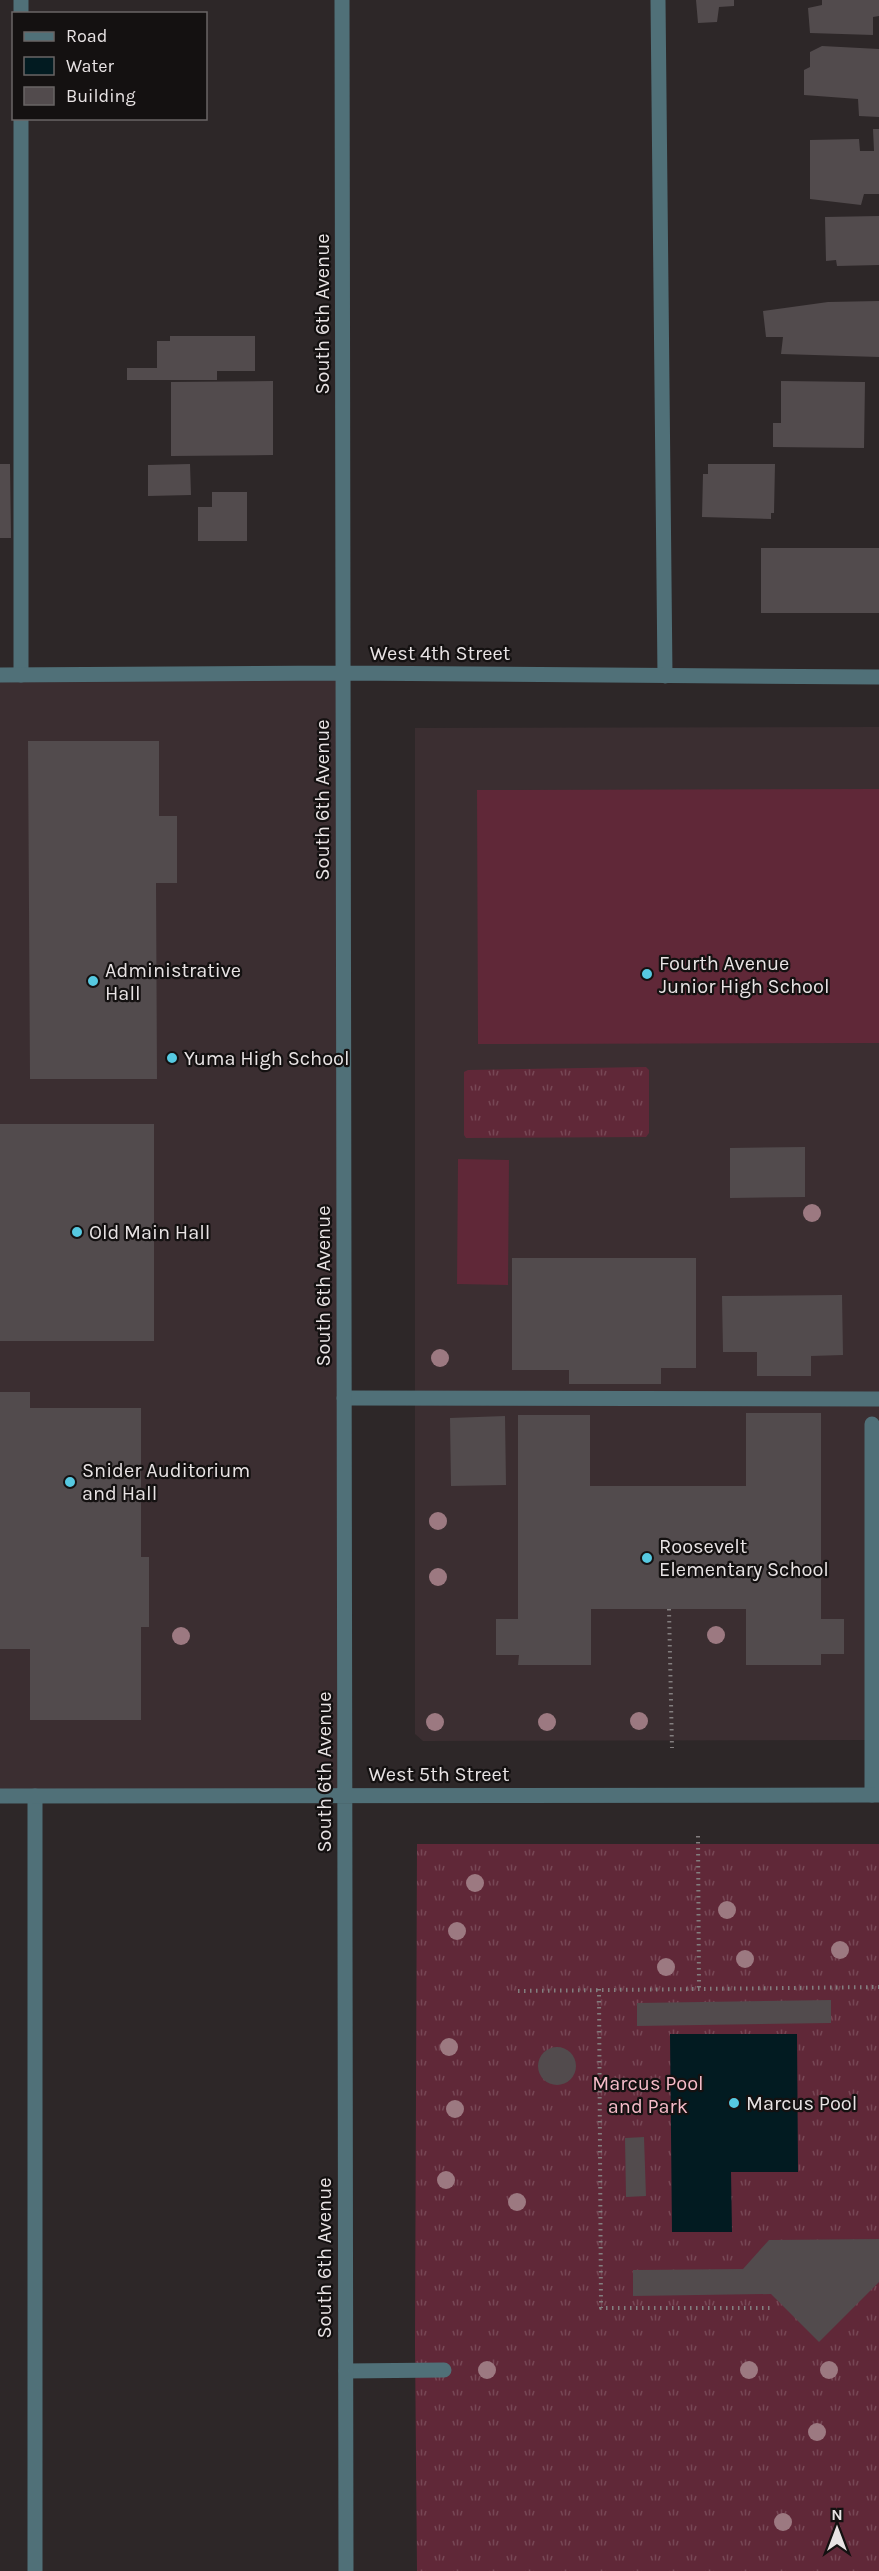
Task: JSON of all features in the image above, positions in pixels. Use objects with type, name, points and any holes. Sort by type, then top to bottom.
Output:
[{"type":"street","name":"South 6th Avenue","points":[[342,0],[346,2571]]},
{"type":"street","points":[[658,0],[665,676]]},
{"type":"street","points":[[21,120],[21,675]]},
{"type":"street","name":"West 4th Street","points":[[0,675],[879,677]]},
{"type":"street","points":[[344,1398],[879,1399]]},
{"type":"street","points":[[872,1424],[876,1795]]},
{"type":"street","name":"West 5th Street","points":[[0,1797],[876,1795]]},
{"type":"street","points":[[34,2571],[35,1796]]},
{"type":"street","points":[[346,2371],[444,2370]]},
{"type":"path","points":[[669,1609],[672,1748]]},
{"type":"path","points":[[698,1836],[699,1989]]},
{"type":"path","points":[[518,1991],[879,1987]]},
{"type":"path","points":[[599,1989],[601,2308],[770,2308]]},
{"type":"shaded area","name":"Yuma High School","points":[[343,673],[345,1795],[0,1796],[0,675]]},
{"type":"shaded area","points":[[879,727],[879,1740],[423,1741],[415,1734],[415,728]]},
{"type":"green space","points":[[879,789],[879,1043],[478,1044],[477,790]]},
{"type":"green space","points":[[646,1067],[649,1070],[649,1133],[646,1137],[466,1138],[464,1135],[464,1072],[468,1070]]},
{"type":"green space","points":[[458,1159],[509,1160],[508,1285],[457,1284]]},
{"type":"green space","name":"Marcus Pool and Park","points":[[417,1844],[879,1844],[879,2571],[417,2571],[415,2344]]},
{"type":"water","name":"Marcus Pool","points":[[670,2034],[797,2034],[798,2172],[731,2172],[732,2232],[672,2232]]},
{"type":"building","points":[[696,0],[734,0],[734,6],[719,7],[717,22],[698,23]]},
{"type":"building","points":[[822,0],[879,0],[879,16],[873,17],[873,35],[810,33],[808,8],[822,5]]},
{"type":"building","points":[[822,46],[879,49],[879,117],[859,116],[858,99],[804,95],[804,70],[810,67],[810,52]]},
{"type":"building","points":[[873,129],[879,129],[879,194],[864,194],[861,205],[810,199],[810,140],[859,139],[860,151],[874,151]]},
{"type":"building","points":[[879,216],[879,265],[837,266],[836,260],[826,261],[825,217]]},
{"type":"building","points":[[879,301],[879,357],[781,354],[783,337],[766,337],[763,311],[828,302]]},
{"type":"building","points":[[170,336],[255,336],[255,371],[217,371],[217,380],[127,380],[127,368],[157,368],[157,341],[170,341]]},
{"type":"building","points":[[273,381],[273,455],[171,456],[171,382]]},
{"type":"building","points":[[781,381],[865,382],[864,448],[773,447],[773,423],[781,423]]},
{"type":"building","points":[[0,464],[10,464],[11,538],[0,538]]},
{"type":"building","points":[[190,464],[191,495],[148,496],[148,465]]},
{"type":"building","points":[[708,464],[775,464],[774,513],[771,513],[771,519],[702,517],[703,474],[708,474]]},
{"type":"building","points":[[212,492],[247,492],[247,541],[198,541],[198,507],[212,507]]},
{"type":"building","points":[[761,548],[879,548],[879,613],[761,613]]},
{"type":"building","name":"Administrative Hall","points":[[28,741],[159,741],[159,816],[177,816],[177,883],[156,883],[157,1079],[30,1079]]},
{"type":"building","name":"Old Main Hall","points":[[0,1124],[154,1124],[154,1341],[0,1341]]},
{"type":"building","points":[[805,1147],[805,1197],[730,1198],[730,1148]]},
{"type":"building","points":[[512,1258],[696,1258],[696,1368],[661,1368],[661,1384],[569,1384],[569,1370],[512,1370]]},
{"type":"building","points":[[842,1295],[843,1355],[811,1356],[811,1376],[757,1376],[757,1352],[723,1352],[722,1296]]},
{"type":"building","name":"Snider Auditorium and Hall","points":[[0,1392],[30,1392],[30,1408],[141,1408],[141,1557],[149,1557],[149,1627],[141,1627],[141,1720],[30,1720],[30,1649],[0,1649]]},
{"type":"building","points":[[746,1413],[821,1413],[821,1619],[844,1619],[844,1654],[821,1654],[821,1665],[746,1665],[746,1609],[591,1609],[591,1665],[518,1665],[519,1655],[496,1655],[496,1619],[518,1619],[518,1415],[590,1415],[590,1486],[746,1486]]},
{"type":"building","points":[[505,1416],[506,1485],[451,1486],[450,1418]]},
{"type":"building","points":[[831,2000],[831,2023],[637,2026],[637,2003]]},
{"type":"building","points":[[557,2047],[570,2053],[576,2066],[570,2079],[557,2085],[544,2079],[538,2066],[544,2053]]},
{"type":"building","points":[[644,2137],[646,2196],[626,2197],[625,2138]]},
{"type":"building","points":[[879,2239],[879,2282],[819,2342],[771,2294],[633,2296],[633,2270],[743,2269],[769,2240]]},
{"type":"place","name":"Fourth Avenue Junior High School","points":[[647,974]]},
{"type":"place","name":"Administrative Hall","points":[[93,981]]},
{"type":"place","name":"Yuma High School","points":[[172,1058]]},
{"type":"place","name":"Old Main Hall","points":[[77,1232]]},
{"type":"place","name":"Snider Auditorium and Hall","points":[[70,1482]]},
{"type":"place","name":"Roosevelt Elementary School","points":[[647,1558]]},
{"type":"place","name":"Marcus Pool","points":[[734,2103]]}]
